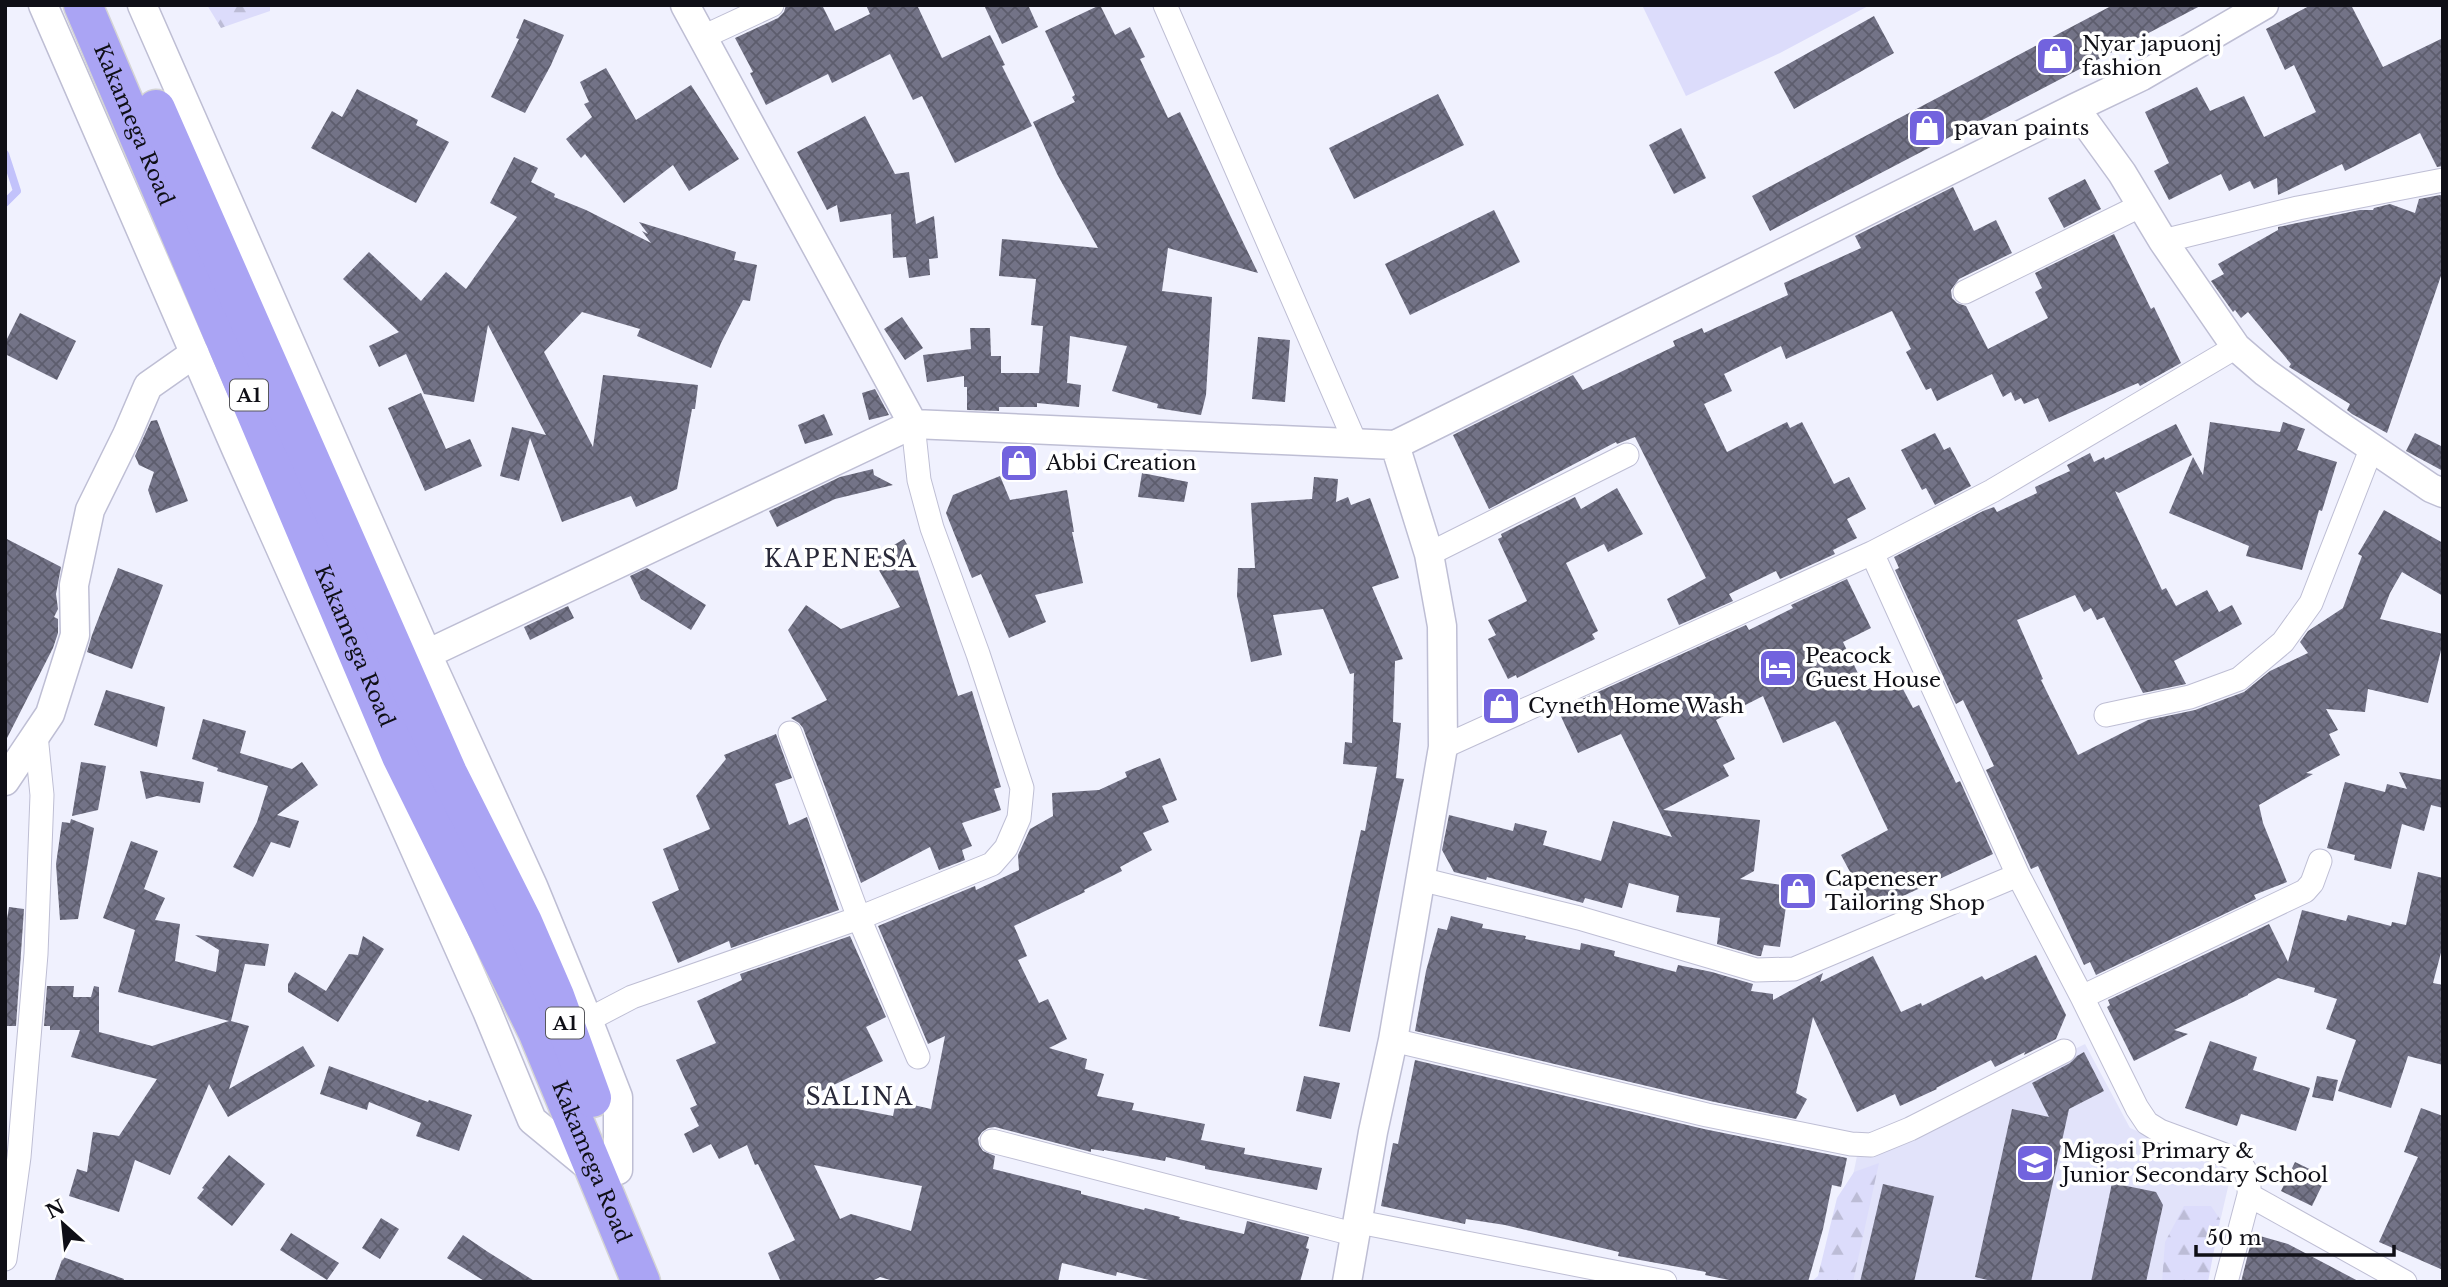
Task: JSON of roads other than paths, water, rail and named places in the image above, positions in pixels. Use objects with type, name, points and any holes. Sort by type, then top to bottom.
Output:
[{"type":"highway","name":"Kakamega Road","points":[[83,5],[431,779]]},
{"type":"highway","name":"Kakamega Road","points":[[110,5],[537,1031],[665,1282]]},
{"type":"highway","name":"Kakamega Road","points":[[608,1173],[641,1282]]},
{"type":"street","points":[[43,5],[237,451],[482,998],[533,1120],[608,1173],[618,1097],[588,1020],[533,886],[427,654],[142,5]]},
{"type":"street","points":[[588,1020],[632,997],[859,918],[992,864],[1006,848],[1019,818],[1022,788],[978,654],[932,528],[919,480],[913,424],[685,5]]},
{"type":"street","points":[[703,37],[772,5]]},
{"type":"street","points":[[1165,5],[1356,444]]},
{"type":"street","points":[[427,654],[913,424],[1395,445],[2143,76],[2264,5]]},
{"type":"street","points":[[2075,108],[2122,173],[2163,241],[2236,347],[2265,372],[2431,488],[2443,493]]},
{"type":"street","points":[[2163,241],[2298,208],[2443,180]]},
{"type":"street","points":[[1965,292],[2141,205]]},
{"type":"street","points":[[1443,747],[1871,553],[1992,491],[2236,347]]},
{"type":"street","points":[[5,781],[50,714],[75,635],[75,585],[90,510],[148,386],[195,353]]},
{"type":"street","points":[[1347,1282],[1373,1132],[1393,1040],[1443,747],[1442,626],[1429,554],[1395,445]]},
{"type":"street","points":[[2106,715],[2190,697],[2239,679],[2283,642],[2311,603],[2372,447]]},
{"type":"street","points":[[1429,554],[1627,455]]},
{"type":"street","points":[[1871,553],[2018,875],[2137,1108],[2147,1123],[2160,1131],[2241,1163],[2250,1182],[2249,1195],[2226,1282]]},
{"type":"street","points":[[790,733],[859,918],[918,1057]]},
{"type":"street","points":[[5,1259],[19,1157],[36,954],[42,795],[36,735]]},
{"type":"street","points":[[2082,997],[2305,891],[2312,883],[2319,861]]},
{"type":"street","points":[[1420,879],[1579,918],[1756,970],[1794,969],[2018,875]]},
{"type":"street","points":[[1393,1040],[1707,1115],[1871,1145],[1910,1129],[2064,1051]]},
{"type":"street","points":[[992,1141],[1358,1229],[1665,1282]]},
{"type":"street","points":[[2249,1195],[2405,1282]]},
{"type":"waterway","points":[[5,154],[17,191],[5,203]]},
{"type":"place","name":"Nyar japuonj fashion","points":[[2055,56]]},
{"type":"place","name":"pavan paints","points":[[1927,128]]},
{"type":"place","name":"Abbi Creation","points":[[1019,463]]},
{"type":"place","name":"Peacock Guest House","points":[[1778,668]]},
{"type":"place","name":"Cyneth Home Wash","points":[[1501,706]]},
{"type":"place","name":"Capeneser Tailoring Shop","points":[[1798,891]]},
{"type":"place","name":"Migosi Primary & Junior Secondary School","points":[[2035,1163]]},
{"type":"district","name":"KAPENESA","points":[[841,559]]},
{"type":"district","name":"SALINA","points":[[860,1097]]}]
